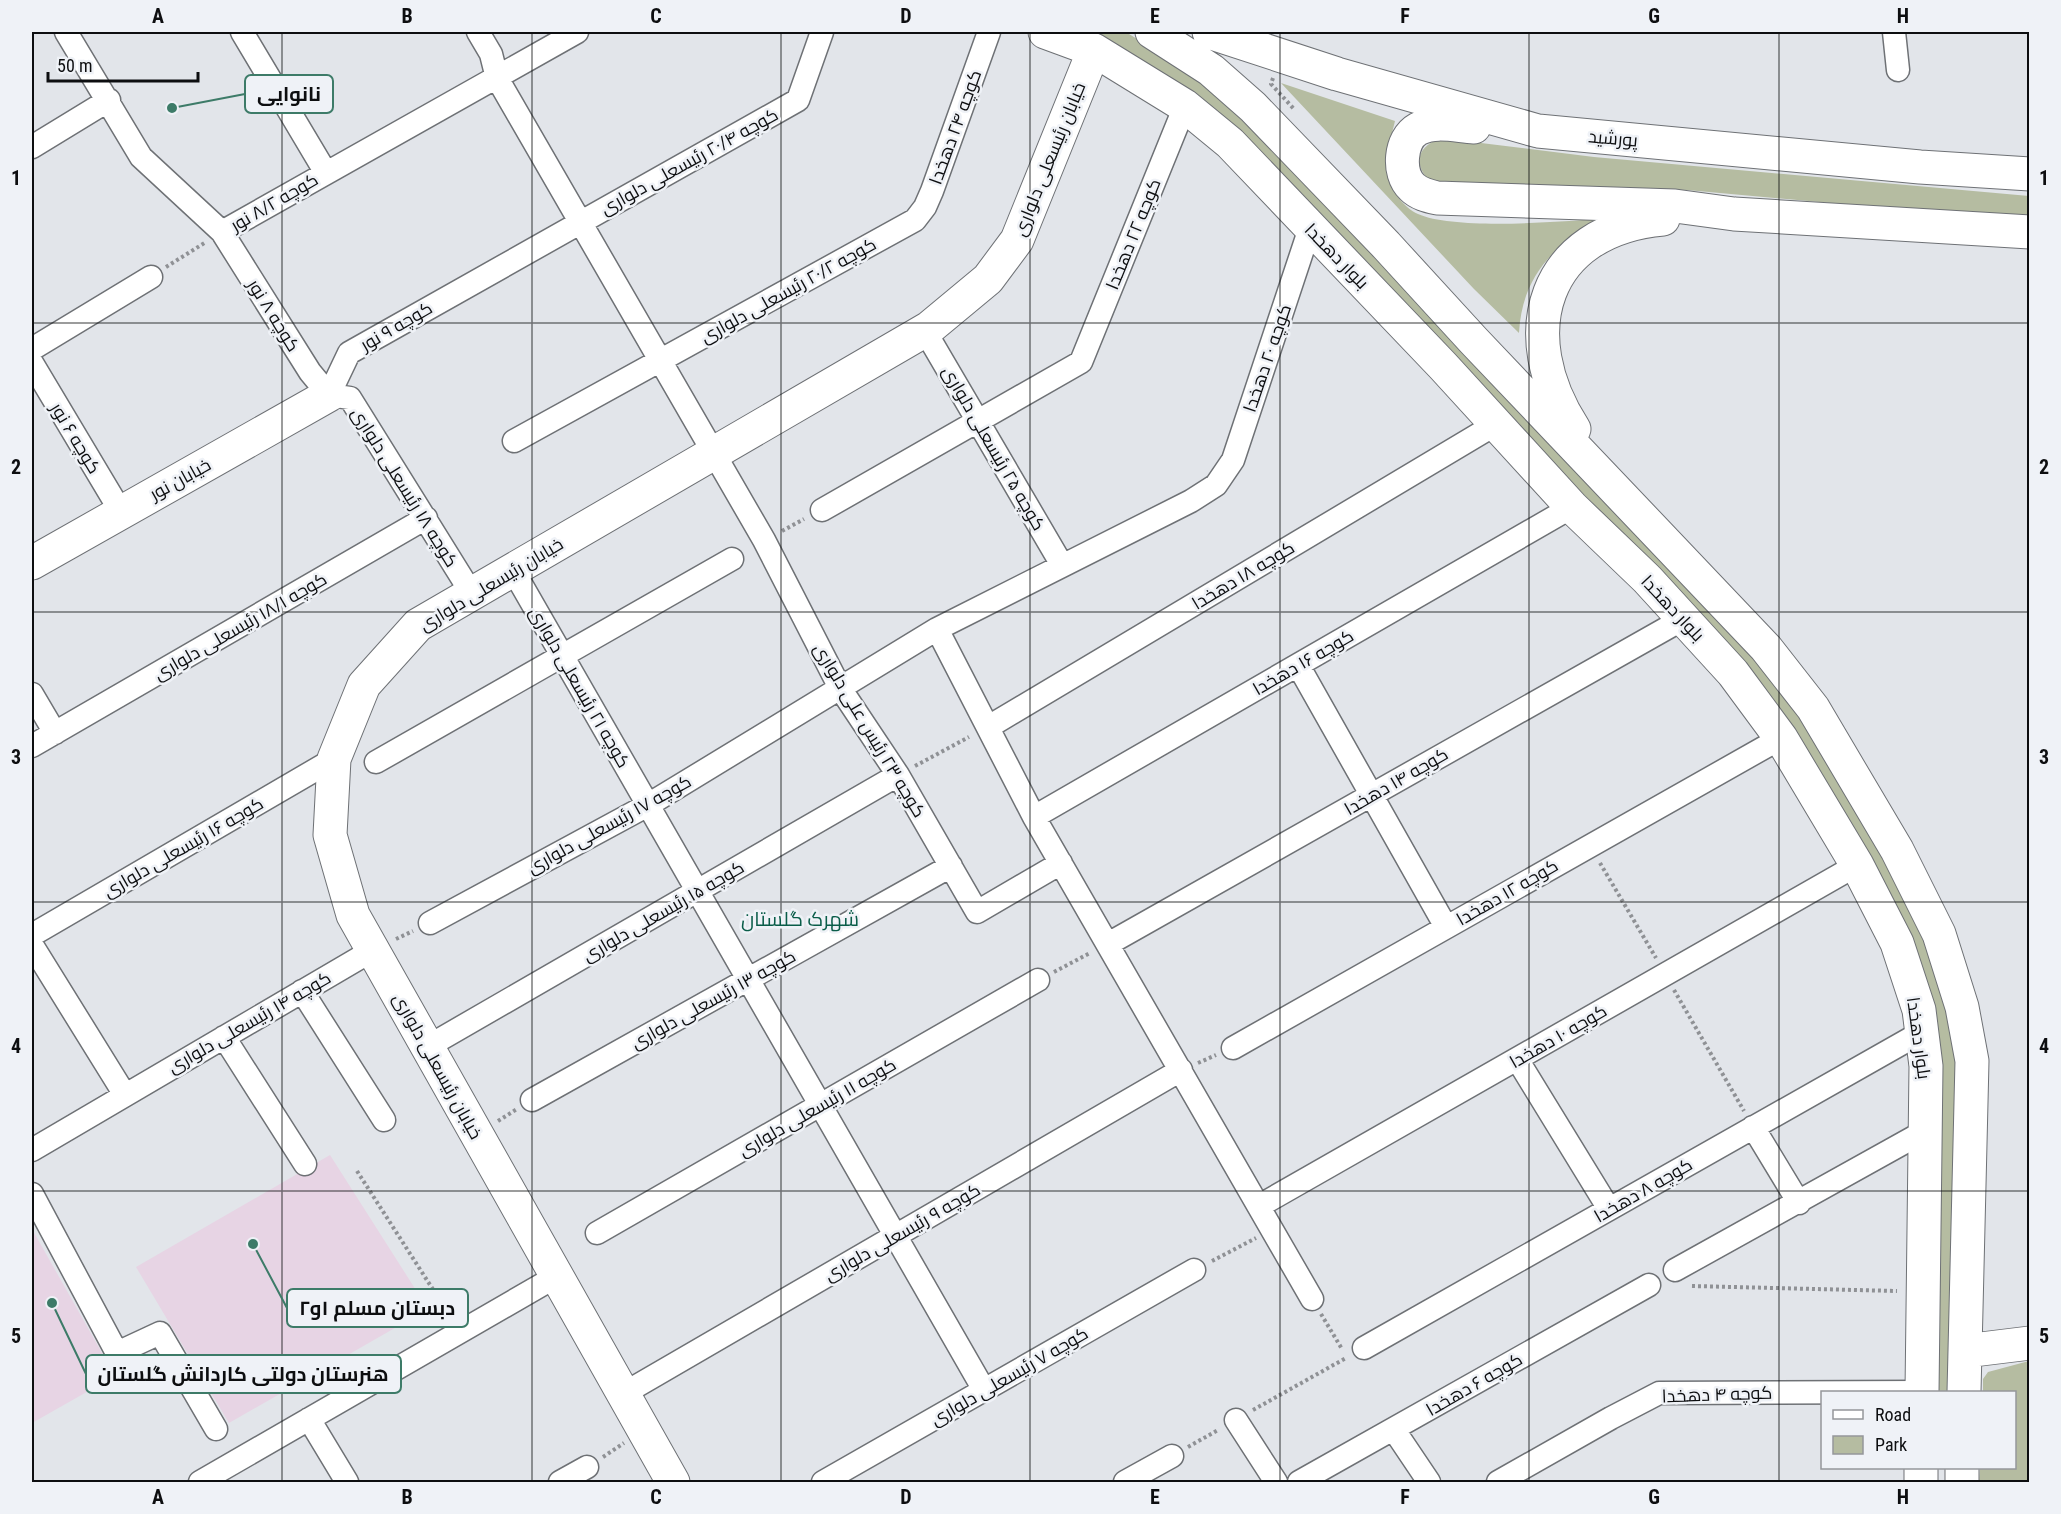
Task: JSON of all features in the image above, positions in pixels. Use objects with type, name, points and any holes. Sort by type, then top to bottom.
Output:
[{"type":"main road","name":"بلوار دهخدا","points":[[1045,32],[1094,50],[1185,106],[1230,143],[1572,507],[1683,618],[1733,673],[1781,738],[1857,865],[1897,943],[1919,1010],[1926,1066],[1922,1391]]},
{"type":"main road","points":[[1152,32],[1212,70],[1253,107],[1766,648],[1813,708],[1897,850],[1939,934],[1962,1007],[1972,1061],[1964,1391]]},
{"type":"main road","name":"پورشید","points":[[1209,32],[1349,77],[1538,131],[1920,167],[2030,174]]},
{"type":"main road","name":"خیابان رئیسعلی دلواری","points":[[673,1482],[353,915],[330,835],[334,759],[364,685],[418,625],[925,331],[988,279],[1017,240],[1094,50]]},
{"type":"main road","points":[[1538,131],[1445,124],[1419,129],[1409,137],[1403,153],[1407,180],[1423,195],[1437,198],[1675,206],[1734,214],[2030,232]]},
{"type":"main road","points":[[1612,488],[1562,411],[1549,382],[1542,341],[1546,303],[1557,280],[1574,257],[1600,236],[1643,221],[1734,214]]},
{"type":"main road","name":"خیابان نور","points":[[32,563],[329,394]]},
{"type":"main road","points":[[1965,1351],[2030,1343]]},
{"type":"street","name":"کوچه ۸ نور","points":[[66,32],[109,100],[141,157],[222,232],[310,372],[329,394]]},
{"type":"street","points":[[243,32],[326,172]]},
{"type":"street","name":"کوچه ۲۳ رئیس علی دلواری","points":[[478,32],[491,54],[497,78],[764,540],[840,688],[898,775],[977,912],[1061,863]]},
{"type":"street","points":[[497,78],[577,32]]},
{"type":"street","name":"کوچه ۲۰/۴ رئیسعلی دلواری","points":[[452,294],[798,100],[822,32]]},
{"type":"street","name":"کوچه ۲۴ دهخدا","points":[[915,220],[925,207],[932,191],[989,32]]},
{"type":"street","points":[[1894,32],[1898,70]]},
{"type":"street","name":"کوچه ۸/۲ نور","points":[[222,232],[497,78]]},
{"type":"street","points":[[32,147],[109,100]]},
{"type":"street","name":"کوچه ۲۲ دهخدا","points":[[978,420],[1081,362],[1185,106]]},
{"type":"street","name":"کوچه ۲۰/۲ رئیسعلی دلواری","points":[[514,441],[915,220]]},
{"type":"street","name":"کوچه ۲۰ دهخدا","points":[[1216,485],[1233,460],[1310,228]]},
{"type":"street","points":[[32,349],[151,277]]},
{"type":"street","name":"کوچه ۹ نور","points":[[329,394],[349,353],[452,294]]},
{"type":"street","name":"کوچه ۲۵ رئیسعلی دلواری","points":[[925,331],[1062,566]]},
{"type":"street","name":"کوچه ۶ نور","points":[[32,363],[121,512]]},
{"type":"street","name":"کوچه ۱۸ رئیسعلی دلواری","points":[[329,394],[350,398],[472,594]]},
{"type":"street","points":[[822,510],[978,420]]},
{"type":"street","name":"کوچه ۱۸ دهخدا","points":[[990,726],[1496,424]]},
{"type":"street","name":"کوچه ۱۷ رئیسعلی دلواری","points":[[430,923],[648,805],[937,629],[1191,501],[1216,485]]},
{"type":"street","name":"کوچه ۱۶ دهخدا","points":[[1034,817],[1572,507]]},
{"type":"street","name":"کوچه ۱۸/۱ رئیسعلی دلواری","points":[[32,746],[426,518]]},
{"type":"street","points":[[376,762],[732,559]]},
{"type":"street","name":"کوچه ۲۱ رئیسعلی دلواری","points":[[513,570],[984,1390]]},
{"type":"street","name":"کوچه ۱۴ دهخدا","points":[[1108,944],[1683,618]]},
{"type":"street","points":[[937,629],[990,726],[1034,817],[1312,1299]]},
{"type":"street","points":[[1298,665],[1446,927]]},
{"type":"street","points":[[32,694],[55,733]]},
{"type":"street","name":"کوچه ۱۲ دهخدا","points":[[1233,1048],[1589,844],[1781,738]]},
{"type":"street","name":"کوچه ۱۶ رئیسعلی دلواری","points":[[32,935],[334,759]]},
{"type":"street","name":"کوچه ۱۵ رئیسعلی دلواری","points":[[427,1047],[898,775]]},
{"type":"street","name":"کوچه ۱۰ دهخدا","points":[[1259,1206],[1857,865]]},
{"type":"street","name":"کوچه ۱۳ رئیسعلی دلواری","points":[[532,1100],[951,866]]},
{"type":"street","points":[[32,945],[125,1095]]},
{"type":"street","name":"کوچه ۱۴ رئیسعلی دلواری","points":[[32,1150],[373,950]]},
{"type":"street","name":"کوچه ۱۱ رئیسعلی دلواری","points":[[597,1233],[1038,980]]},
{"type":"street","points":[[302,991],[384,1120]]},
{"type":"street","name":"کوچه ۸ دهخدا","points":[[1364,1348],[1922,1032]]},
{"type":"street","points":[[224,1037],[304,1164]]},
{"type":"street","points":[[1517,1059],[1609,1209]]},
{"type":"street","name":"کوچه ۹ رئیسعلی دلواری","points":[[623,1394],[1181,1070]]},
{"type":"street","points":[[1753,1128],[1799,1203]]},
{"type":"street","points":[[1675,1270],[1925,1131]]},
{"type":"street","points":[[32,1194],[117,1353],[160,1333],[216,1429]]},
{"type":"street","name":"کوچه ۷ رئیسعلی دلواری","points":[[823,1482],[1194,1270]]},
{"type":"street","points":[[200,1482],[556,1276]]},
{"type":"street","name":"کوچه ۶ دهخدا","points":[[1299,1482],[1649,1285]]},
{"type":"street","name":"کوچه ۴ دهخدا","points":[[1498,1482],[1659,1393],[1821,1392]]},
{"type":"street","points":[[309,1419],[347,1482]]},
{"type":"street","points":[[1236,1420],[1276,1482]]},
{"type":"street","points":[[1394,1430],[1429,1482]]},
{"type":"street","points":[[1125,1482],[1172,1456]]},
{"type":"street","points":[[560,1482],[587,1467]]},
{"type":"path","points":[[151,277],[222,232]]},
{"type":"path","points":[[764,540],[822,510]]},
{"type":"path","points":[[898,775],[990,726]]},
{"type":"path","points":[[1589,844],[1753,1128]]},
{"type":"path","points":[[373,950],[430,923]]},
{"type":"path","points":[[1038,980],[1108,944]]},
{"type":"path","points":[[1181,1070],[1233,1048]]},
{"type":"path","points":[[477,1134],[532,1100]]},
{"type":"path","points":[[357,1172],[460,1332]]},
{"type":"path","points":[[1194,1270],[1273,1229]]},
{"type":"path","points":[[1649,1285],[1923,1292]]},
{"type":"path","points":[[1172,1456],[1348,1357],[1312,1299]]},
{"type":"path","points":[[587,1467],[644,1430]]},
{"type":"shaded area","points":[[330,1155],[428,1309],[229,1423],[136,1267]]},
{"type":"shaded area","points":[[32,1229],[115,1376],[32,1423]]},
{"type":"green space","points":[[1076,32],[1129,34],[1191,72],[1251,125],[1784,691],[1847,792],[1921,926],[1944,999],[1956,1058],[1952,1391],[1935,1391],[1937,1111],[1857,845],[1417,325]]},
{"type":"green space","points":[[1281,83],[1395,121],[1387,155],[1387,175],[1399,198],[1418,214],[1434,219],[1479,223],[1597,219],[1566,241],[1542,266],[1526,296],[1519,333],[1474,289]]},
{"type":"green space","points":[[1440,138],[1594,157],[2029,196],[2029,221],[1687,190],[1431,183],[1421,169],[1420,157],[1426,147]]},
{"type":"green space","points":[[2029,1361],[2029,1482],[1979,1482],[1980,1469],[2016,1469],[2016,1391],[1983,1391],[1983,1379],[1988,1372]]},
{"type":"place","name":"نانوایی","points":[[172,108]]},
{"type":"place","name":"دبستان مسلم ۱و۲","points":[[253,1244]]},
{"type":"place","name":"هنرستان دولتی کاردانش گلستان","points":[[52,1303]]},
{"type":"district","name":"شهرک گلستان","points":[[800,919]]}]
